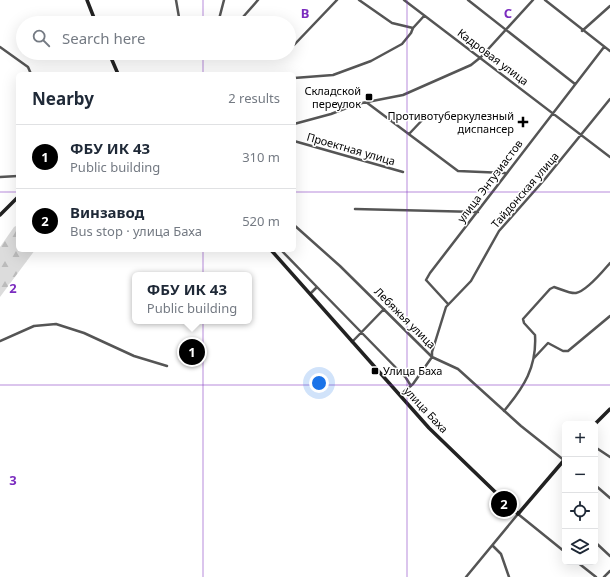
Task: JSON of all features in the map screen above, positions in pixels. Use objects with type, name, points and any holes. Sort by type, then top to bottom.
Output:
[{"type":"street","points":[[87,0],[93,16]]},
{"type":"street","points":[[176,0],[179,16]]},
{"type":"street","points":[[220,16],[224,0]]},
{"type":"street","points":[[244,16],[258,0]]},
{"type":"street","points":[[296,44],[337,0]]},
{"type":"street","points":[[360,0],[392,23],[413,28]]},
{"type":"street","name":"Кадровая улица","points":[[404,0],[481,57],[610,157]]},
{"type":"street","points":[[468,0],[575,84]]},
{"type":"street","points":[[296,123],[331,114],[366,102],[403,95],[471,65],[481,57],[533,0]]},
{"type":"street","points":[[545,0],[582,31],[610,51]]},
{"type":"street","points":[[582,31],[610,6]]},
{"type":"street","points":[[296,78],[333,76],[371,61],[402,44],[412,33],[413,28],[424,16]]},
{"type":"street","points":[[0,47],[16,58]]},
{"type":"street","name":"улица Энтузиастов","points":[[448,304],[426,280],[552,112],[604,47]]},
{"type":"street","points":[[18,60],[28,67],[30,72]]},
{"type":"street","points":[[112,60],[117,72]]},
{"type":"street","name":"Тайдонская улица","points":[[399,396],[411,386],[432,357],[442,316],[448,304],[471,281],[498,231],[582,135],[610,99]]},
{"type":"street","points":[[366,102],[458,171],[506,173]]},
{"type":"street","points":[[409,134],[427,115]]},
{"type":"street","name":"Проектная улица","points":[[296,142],[403,172]]},
{"type":"street","points":[[0,177],[16,176]]},
{"type":"street","points":[[0,216],[16,199]]},
{"type":"street","points":[[355,209],[478,212]]},
{"type":"street","name":"Лебяжья улица","points":[[296,227],[384,309],[432,357],[458,369],[504,411],[562,458]]},
{"type":"street","name":"улица Баха","points":[[273,252],[429,428],[518,514],[562,550]]},
{"type":"street","points":[[283,252],[406,378],[411,386]]},
{"type":"street","points":[[504,411],[524,387],[534,359],[535,335],[524,323],[523,319],[550,289],[554,287],[578,292],[593,282],[610,263]]},
{"type":"street","points":[[311,294],[317,287]]},
{"type":"street","points":[[352,342],[384,309]]},
{"type":"street","points":[[534,359],[548,343],[563,351],[568,351],[610,316]]},
{"type":"street","points":[[0,341],[34,326],[56,324],[84,333],[134,356],[167,366]]},
{"type":"street","points":[[598,421],[610,409]]},
{"type":"street","points":[[598,449],[610,457]]},
{"type":"street","points":[[466,577],[562,463]]},
{"type":"street","points":[[598,488],[610,498]]},
{"type":"street","points":[[598,545],[610,556]]},
{"type":"street","points":[[493,546],[501,554],[509,577]]},
{"type":"street","points":[[581,565],[596,577]]},
{"type":"street","points":[[604,577],[610,571]]},
{"type":"green space","points":[[16,226],[16,252],[34,252],[0,297],[0,247]]},
{"type":"place","name":"Складской переулок","points":[[369,97]]},
{"type":"place","name":"Противотуберкулезный диспансер","points":[[523,122]]},
{"type":"place","name":"ФБУ ИК 43","points":[[192,352]]},
{"type":"place","name":"Улица Баха","points":[[375,371]]},
{"type":"place","name":"Винзавод","points":[[504,504]]}]
